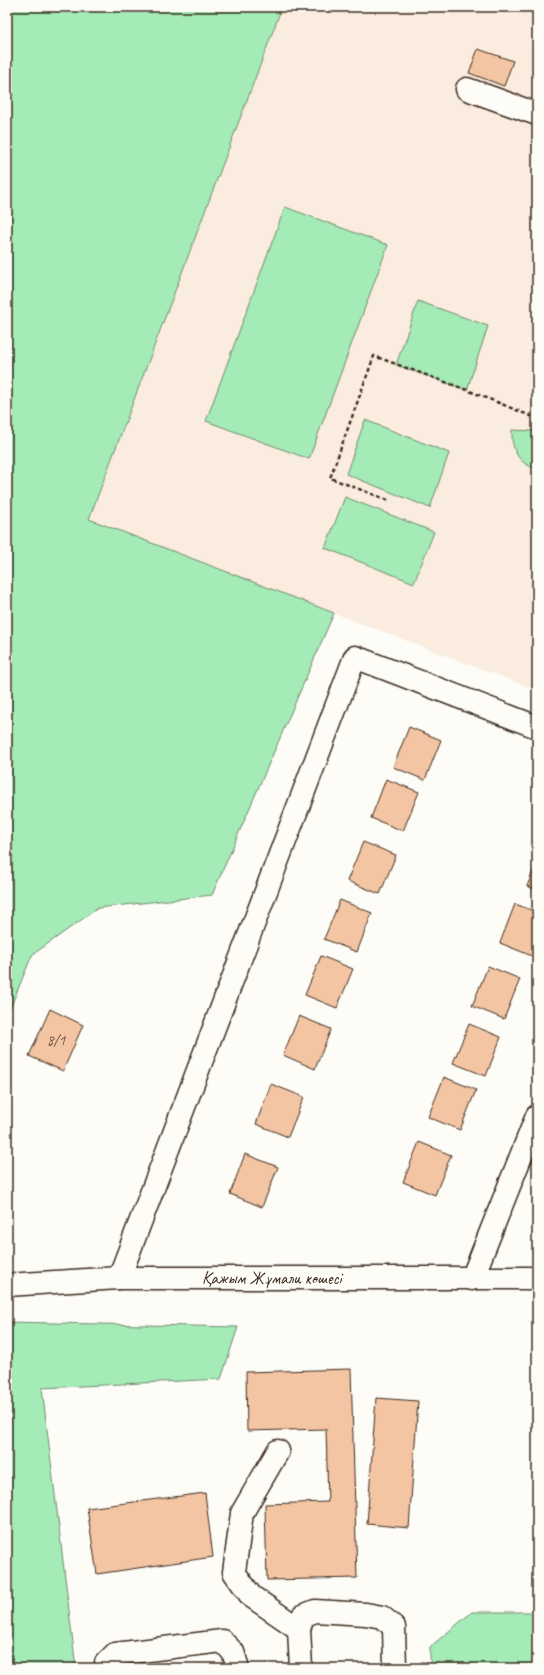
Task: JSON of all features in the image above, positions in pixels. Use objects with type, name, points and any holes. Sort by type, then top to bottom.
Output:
[{"type":"street","points":[[467,89],[537,114]]},
{"type":"street","points":[[119,1278],[355,657],[537,727]]},
{"type":"street","points":[[472,1279],[537,1116]]},
{"type":"street","name":"Қажым Жұмали көшесі","points":[[7,1285],[119,1278],[537,1278]]},
{"type":"street","points":[[278,1451],[242,1513],[234,1572],[251,1596],[299,1629]]},
{"type":"street","points":[[301,1668],[299,1629],[303,1616],[315,1611],[366,1614],[382,1617],[394,1627],[395,1668]]},
{"type":"street","points":[[106,1668],[106,1664],[114,1654],[222,1642],[233,1652],[238,1668]]},
{"type":"path","points":[[388,500],[330,478],[374,356],[531,416],[537,415]]},
{"type":"shaded area","points":[[282,7],[537,7],[537,690],[89,520]]},
{"type":"green space","points":[[7,7],[282,7],[89,519],[334,613],[212,895],[98,908],[32,955],[7,1016]]},
{"type":"green space","points":[[285,207],[388,245],[309,459],[206,421]]},
{"type":"green space","points":[[418,301],[488,326],[467,390],[396,365]]},
{"type":"green space","points":[[365,420],[449,453],[430,508],[346,474]]},
{"type":"green space","points":[[537,421],[537,469],[530,467],[517,455],[514,449],[512,430],[533,431]]},
{"type":"green space","points":[[345,497],[434,532],[414,583],[325,548]]},
{"type":"green space","points":[[7,1322],[238,1327],[221,1379],[42,1388],[76,1668],[7,1668]]},
{"type":"green space","points":[[472,1612],[537,1612],[537,1668],[430,1668],[430,1647]]},
{"type":"building","points":[[478,49],[513,61],[504,86],[469,73]]},
{"type":"building","points":[[409,727],[441,740],[425,780],[393,767]]},
{"type":"building","points":[[386,779],[419,792],[403,831],[371,818]]},
{"type":"building","points":[[363,842],[396,855],[380,894],[347,881]]},
{"type":"building","points":[[537,862],[537,890],[527,886]]},
{"type":"building","points":[[340,900],[372,913],[357,952],[324,939]]},
{"type":"building","points":[[515,904],[537,912],[537,944],[532,956],[500,943]]},
{"type":"building","points":[[321,956],[353,969],[337,1008],[305,995]]},
{"type":"building","points":[[488,966],[520,979],[504,1019],[472,1006]]},
{"type":"building","points":[[50,1009],[83,1025],[63,1071],[29,1056]]},
{"type":"building","points":[[299,1016],[331,1029],[315,1069],[283,1055]]},
{"type":"building","points":[[469,1024],[501,1037],[486,1076],[453,1063]]},
{"type":"building","points":[[444,1077],[476,1090],[460,1130],[428,1117]]},
{"type":"building","points":[[271,1084],[304,1097],[288,1137],[256,1124]]},
{"type":"building","points":[[419,1142],[451,1155],[435,1195],[403,1182]]},
{"type":"building","points":[[245,1154],[278,1167],[262,1207],[230,1194]]},
{"type":"building","points":[[351,1369],[357,1578],[267,1580],[265,1504],[328,1502],[326,1429],[247,1431],[246,1372]]},
{"type":"building","points":[[376,1398],[418,1401],[409,1528],[367,1524]]},
{"type":"building","points":[[205,1493],[213,1557],[97,1574],[87,1508]]}]
